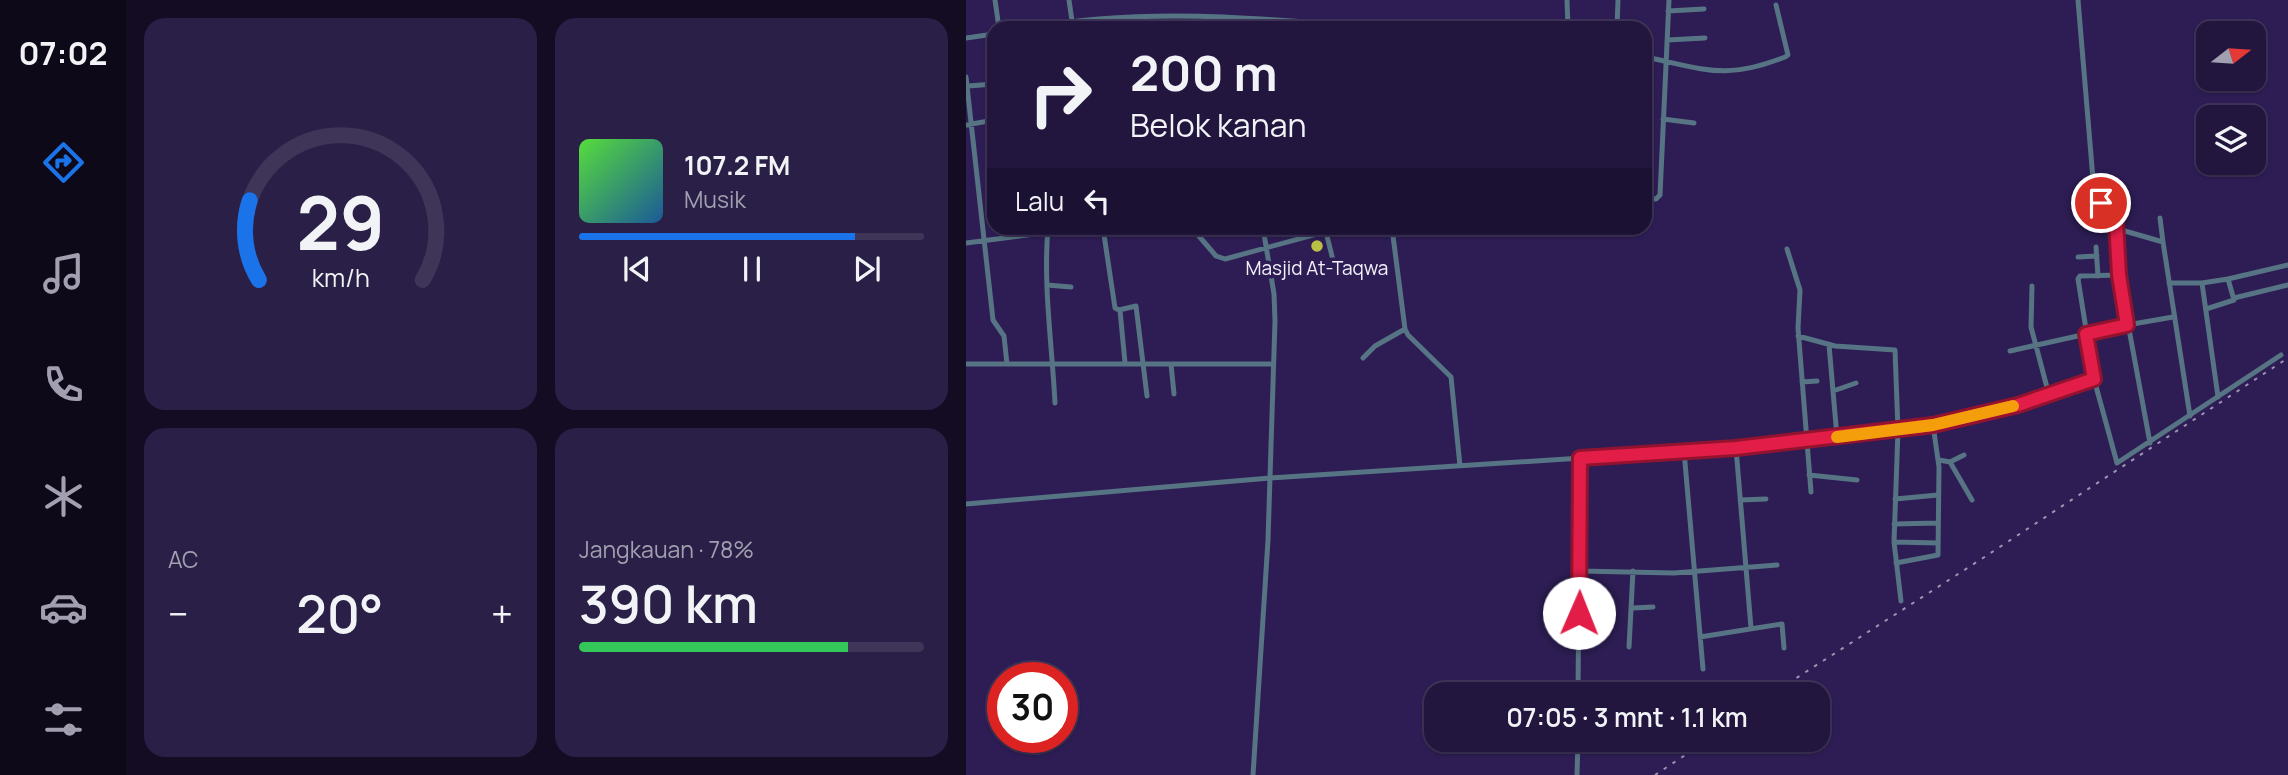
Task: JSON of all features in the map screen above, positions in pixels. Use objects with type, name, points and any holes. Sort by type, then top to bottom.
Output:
[{"type":"street","points":[[995,0],[998,21]]},
{"type":"street","points":[[1069,0],[1072,20]]},
{"type":"street","points":[[1567,0],[1568,21]]},
{"type":"street","points":[[1617,21],[1618,0]]},
{"type":"street","points":[[1652,199],[1660,195],[1669,0]]},
{"type":"street","points":[[2078,0],[2092,185],[2096,196],[2113,215],[2118,229],[2120,278],[2127,325],[2150,443]]},
{"type":"street","points":[[1652,59],[1702,71],[1734,72],[1786,57],[1788,55],[1776,5]]},
{"type":"street","points":[[1668,10],[1704,9]]},
{"type":"street","points":[[1067,21],[1182,15],[1272,21]]},
{"type":"street","points":[[1132,17],[1132,21]]},
{"type":"street","points":[[966,38],[987,35]]},
{"type":"street","points":[[1667,40],[1705,38]]},
{"type":"street","points":[[966,76],[969,124],[993,320],[1001,330],[1007,364]]},
{"type":"street","points":[[968,86],[987,85]]},
{"type":"street","points":[[1663,119],[1694,123]]},
{"type":"street","points":[[969,124],[987,121]]},
{"type":"street","points":[[2160,218],[2190,416]]},
{"type":"street","points":[[2118,229],[2163,242]]},
{"type":"street","points":[[966,243],[1014,235]]},
{"type":"street","points":[[1046,235],[1055,403]]},
{"type":"street","points":[[1104,235],[1115,306],[1120,310],[1125,363]]},
{"type":"street","points":[[1198,235],[1213,254],[1222,258],[1306,235]]},
{"type":"street","points":[[1253,775],[1268,540],[1275,307],[1264,235]]},
{"type":"street","points":[[1327,235],[1333,260]]},
{"type":"street","points":[[1393,235],[1405,329],[1408,335],[1450,374],[1452,380],[1460,466]]},
{"type":"street","points":[[2096,247],[2098,276]]},
{"type":"street","points":[[1787,249],[1800,290],[1798,336],[1811,492]]},
{"type":"street","points":[[2078,257],[2097,256]]},
{"type":"street","points":[[2169,283],[2203,283],[2288,265]]},
{"type":"street","points":[[2120,278],[2079,277],[2094,379],[2116,462],[2119,463],[2150,443],[2281,355]]},
{"type":"street","points":[[2228,279],[2234,298]]},
{"type":"street","points":[[2203,283],[2218,397]]},
{"type":"street","points":[[1047,285],[1071,287]]},
{"type":"street","points":[[2206,309],[2233,301],[2234,298],[2288,285]]},
{"type":"street","points":[[2032,286],[2031,324],[2034,345],[2049,395]]},
{"type":"street","points":[[1120,310],[1136,306],[1147,396]]},
{"type":"street","points":[[2010,351],[2174,317]]},
{"type":"street","points":[[1363,358],[1375,346],[1405,329]]},
{"type":"street","points":[[1798,336],[1829,345],[1895,350],[1898,430],[1894,542],[1900,601]]},
{"type":"street","points":[[1829,345],[1837,437]]},
{"type":"street","points":[[1171,363],[1174,394]]},
{"type":"street","points":[[966,364],[1272,364]]},
{"type":"street","points":[[966,504],[1270,478],[1736,448],[1837,437],[1933,425],[2018,405],[2094,379]]},
{"type":"street","points":[[1802,382],[1817,381]]},
{"type":"street","points":[[1833,391],[1856,383]]},
{"type":"street","points":[[1896,563],[1937,556],[1938,460],[1933,425]]},
{"type":"street","points":[[1736,448],[1751,628]]},
{"type":"street","points":[[1684,451],[1703,669]]},
{"type":"street","points":[[1938,460],[1950,462],[1964,455]]},
{"type":"street","points":[[1578,682],[1580,458]]},
{"type":"street","points":[[1950,462],[1972,500]]},
{"type":"street","points":[[1809,475],[1857,480]]},
{"type":"street","points":[[1895,499],[1938,495]]},
{"type":"street","points":[[1740,500],[1766,499]]},
{"type":"street","points":[[1894,524],[1937,523]]},
{"type":"street","points":[[1894,542],[1938,542]]},
{"type":"street","points":[[1580,571],[1674,573],[1777,565]]},
{"type":"street","points":[[1629,647],[1633,571]]},
{"type":"street","points":[[1633,608],[1654,607]]},
{"type":"street","points":[[1700,637],[1782,624],[1784,648]]},
{"type":"street","points":[[1577,775],[1578,752]]},
{"type":"railway","points":[[1790,682],[2288,358]]},
{"type":"railway","points":[[1655,775],[1690,752]]},
{"type":"slow traffic","points":[[1837,437],[1933,425],[2013,406]]},
{"type":"place","name":"Masjid At-Taqwa","points":[[1317,246]]},
{"type":"route","points":[[1579,613],[1580,458],[1736,448],[1933,425],[2018,405],[2094,379],[2086,334],[2127,325],[2119,275],[2118,229],[2113,215],[2101,203]]}]
